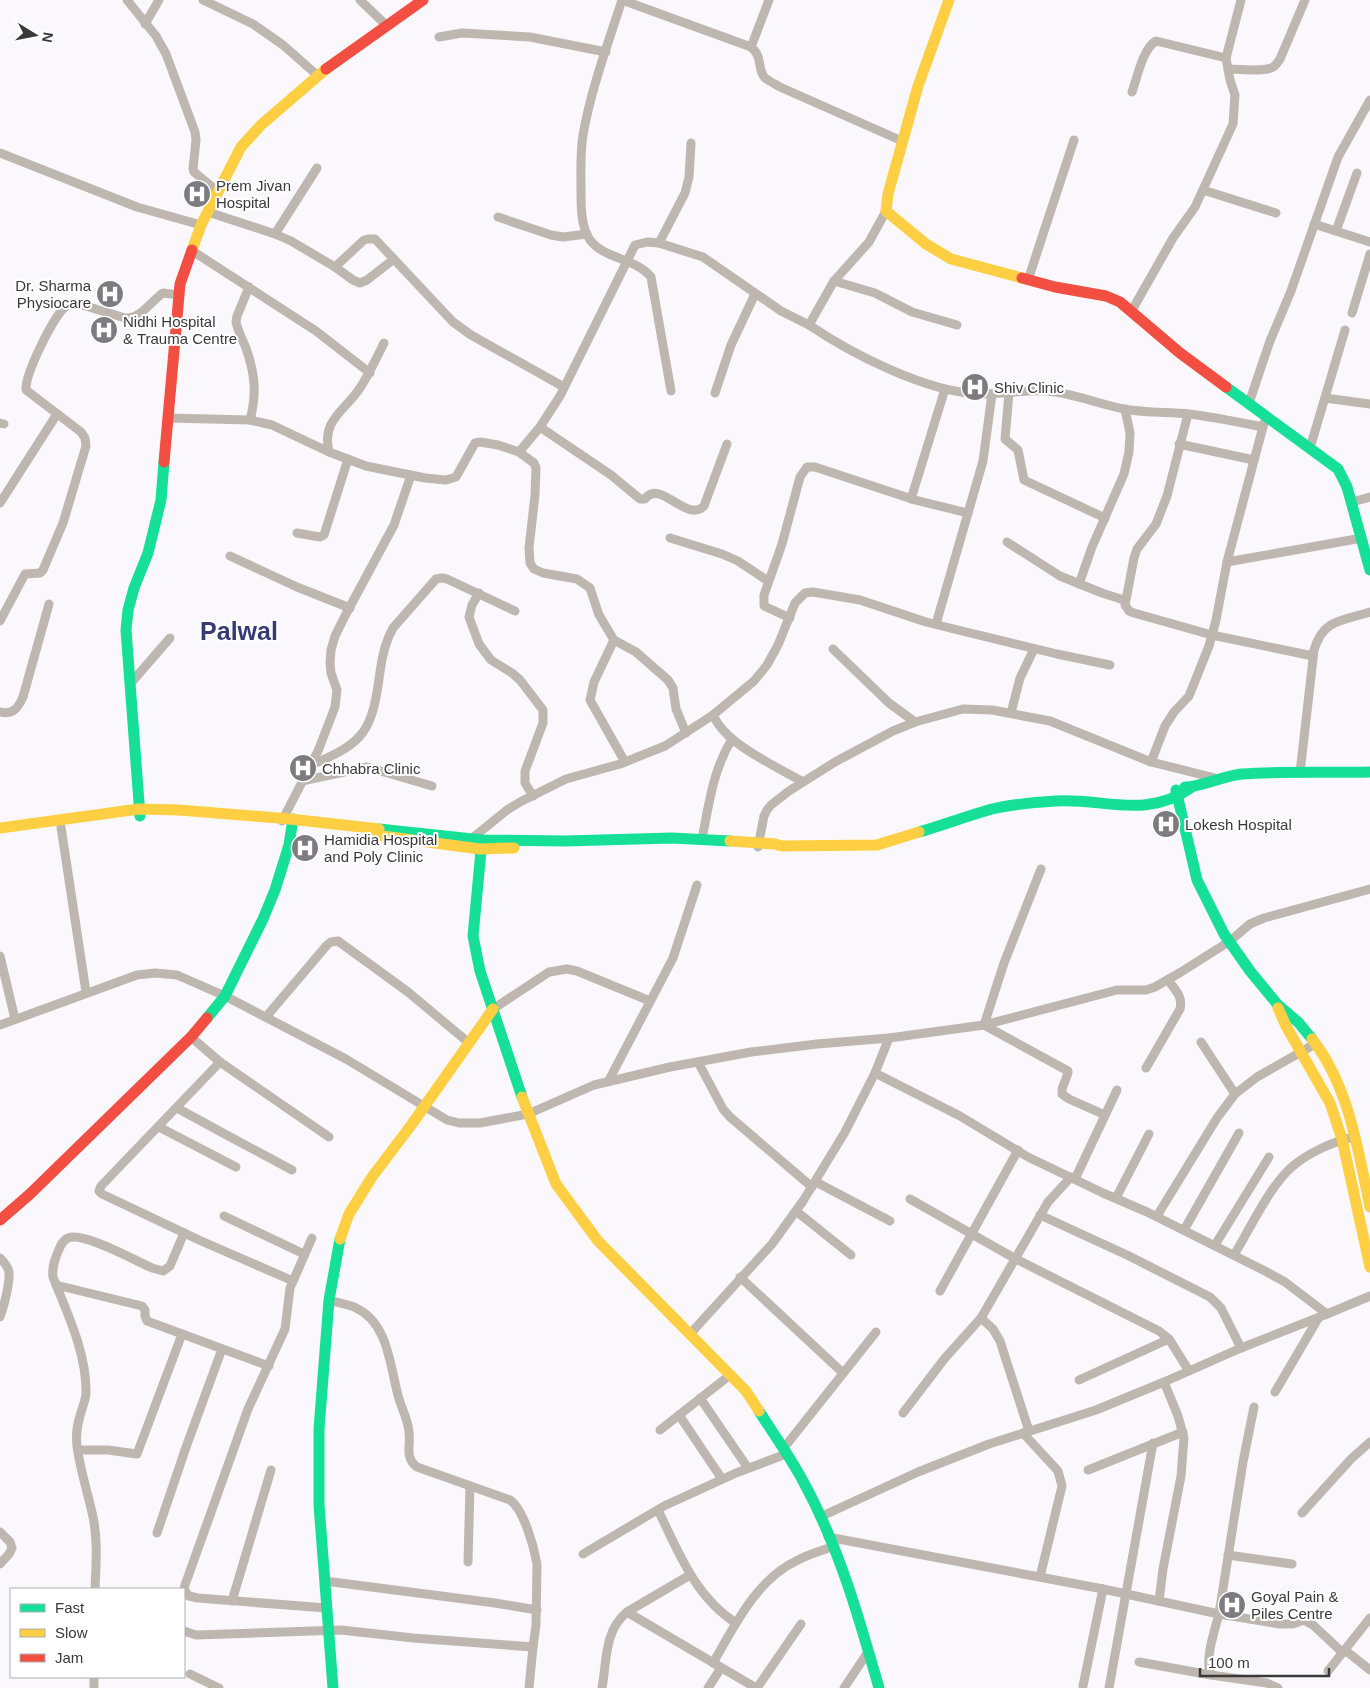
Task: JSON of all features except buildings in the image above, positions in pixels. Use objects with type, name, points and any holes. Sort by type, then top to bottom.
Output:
[{"type":"street","points":[[126,0],[166,54],[195,132],[196,140],[192,166],[194,172],[217,191]]},
{"type":"street","points":[[145,24],[158,0]]},
{"type":"street","points":[[203,0],[253,24],[283,45],[317,75]]},
{"type":"street","points":[[360,0],[387,26]]},
{"type":"street","points":[[140,813],[126,630],[128,610],[134,588],[148,553],[161,500],[179,295],[184,269],[200,225],[241,147],[261,125],[317,75],[424,0]]},
{"type":"street","points":[[671,391],[653,283],[648,273],[596,246],[585,230],[581,202],[583,136],[591,98],[622,0],[751,47],[758,52],[761,72],[766,78],[780,87],[902,141]]},
{"type":"street","points":[[751,47],[769,0]]},
{"type":"street","points":[[809,325],[834,281],[869,242],[886,211],[902,141],[918,86],[949,0]]},
{"type":"street","points":[[1131,312],[1173,238],[1190,215],[1204,190],[1233,124],[1235,95],[1226,58],[1241,0]]},
{"type":"street","points":[[1228,69],[1262,69],[1272,68],[1276,65],[1305,0]]},
{"type":"street","points":[[439,37],[462,33],[530,37],[606,52]]},
{"type":"street","points":[[1132,92],[1146,51],[1156,42],[1226,58]]},
{"type":"street","points":[[1249,403],[1338,157],[1370,100]]},
{"type":"street","points":[[1028,280],[1074,140]]},
{"type":"street","points":[[659,244],[690,177],[691,143]]},
{"type":"street","points":[[0,153],[137,207],[200,225]]},
{"type":"street","points":[[275,234],[317,168]]},
{"type":"street","points":[[1336,231],[1357,173]]},
{"type":"street","points":[[1204,190],[1276,213]]},
{"type":"street","points":[[886,211],[926,244],[951,259],[1055,287],[1106,296],[1120,302],[1180,353],[1338,469],[1348,487],[1370,570]]},
{"type":"street","points":[[208,212],[291,241],[356,282],[360,283],[367,280],[394,259]]},
{"type":"street","points":[[498,217],[551,235],[564,237],[587,234]]},
{"type":"street","points":[[1314,224],[1370,242]]},
{"type":"street","points":[[335,267],[364,240],[368,238],[375,239],[453,322],[471,335],[564,387]]},
{"type":"street","points":[[519,452],[540,427],[560,396],[635,245],[648,242],[703,257],[781,311],[809,325],[835,343],[907,376],[946,389],[978,394],[1046,391],[1071,395],[1125,409],[1188,414],[1263,427]]},
{"type":"street","points":[[191,250],[316,331],[370,373]]},
{"type":"street","points":[[1352,313],[1370,254]]},
{"type":"street","points":[[834,281],[875,293],[912,312],[956,324]]},
{"type":"street","points":[[249,286],[236,316],[236,322],[253,371],[255,396],[250,420]]},
{"type":"street","points":[[0,621],[25,574],[40,573],[42,570],[63,522],[86,446],[81,432],[26,390],[50,329],[67,304],[76,303],[130,318],[138,315],[163,293],[179,295]]},
{"type":"street","points":[[714,393],[731,345],[755,294]]},
{"type":"street","points":[[1310,448],[1345,330]]},
{"type":"street","points":[[329,452],[327,441],[332,422],[358,391],[370,373],[384,343]]},
{"type":"street","points":[[911,499],[946,389]]},
{"type":"street","points":[[1009,393],[1005,439],[1018,450],[1024,480],[1104,518]]},
{"type":"street","points":[[936,624],[983,461],[992,394]]},
{"type":"street","points":[[1325,398],[1370,404]]},
{"type":"street","points":[[1079,584],[1092,547],[1124,474],[1130,452],[1130,433],[1125,409]]},
{"type":"street","points":[[0,503],[57,414]]},
{"type":"street","points":[[1188,414],[1167,496],[1156,524],[1135,553],[1124,600],[1125,605],[1129,611],[1212,635],[1313,656]]},
{"type":"street","points":[[1151,762],[1169,719],[1188,696],[1205,658],[1212,635],[1227,562],[1266,416]]},
{"type":"street","points":[[169,418],[250,420],[272,425],[329,452],[366,466],[411,476],[446,480],[456,477],[474,445],[480,442],[498,444],[519,452],[530,459],[536,468],[529,548],[530,563],[534,569],[543,573],[577,579],[586,584],[592,594],[598,615],[614,640],[636,652],[668,680],[673,688],[676,709],[686,733]]},
{"type":"street","points":[[540,427],[611,475],[640,499],[645,499],[649,494],[658,493],[687,508],[696,510],[704,506],[727,444]]},
{"type":"street","points":[[1179,444],[1254,460]]},
{"type":"street","points":[[297,533],[324,536],[348,459]]},
{"type":"street","points":[[790,618],[764,606],[764,595],[782,544],[800,477],[807,467],[815,467],[911,499],[968,513]]},
{"type":"street","points":[[0,1220],[36,1188],[191,1037],[225,996],[256,935],[275,890],[289,845],[287,822],[302,782],[323,740],[335,707],[337,690],[331,672],[331,650],[341,623],[394,525],[411,476]]},
{"type":"street","points":[[1352,502],[1370,497]]},
{"type":"street","points":[[670,538],[722,554],[768,581]]},
{"type":"street","points":[[1227,562],[1362,538]]},
{"type":"street","points":[[1006,542],[1046,568],[1079,584],[1124,600]]},
{"type":"street","points":[[230,556],[297,587],[350,608]]},
{"type":"street","points":[[311,765],[354,743],[363,733],[376,702],[382,658],[388,636],[436,579],[445,578],[515,610]]},
{"type":"street","points":[[879,1688],[850,1589],[820,1517],[804,1482],[746,1391],[598,1241],[556,1184],[528,1114],[480,972],[473,936],[475,844],[507,810],[566,779],[625,762],[666,746],[713,715],[754,681],[770,658],[790,618],[795,603],[805,593],[813,592],[860,600],[936,624],[1034,649],[1110,665]]},
{"type":"street","points":[[479,593],[472,605],[469,617],[479,644],[491,660],[520,680],[542,710],[544,724],[524,771],[525,783],[533,796]]},
{"type":"street","points":[[0,712],[12,712],[26,692],[49,604]]},
{"type":"street","points":[[1300,773],[1313,656],[1317,640],[1326,627],[1370,612]]},
{"type":"street","points":[[130,684],[170,638]]},
{"type":"street","points":[[614,640],[594,682],[590,700],[625,762]]},
{"type":"street","points":[[834,649],[875,691],[915,722]]},
{"type":"street","points":[[1011,713],[1020,678],[1034,649]]},
{"type":"street","points":[[758,846],[764,816],[771,805],[803,782],[867,745],[915,722],[963,709],[1011,713],[1050,721],[1151,762],[1218,778]]},
{"type":"street","points":[[713,715],[724,732],[732,739],[803,782]]},
{"type":"street","points":[[702,839],[714,778],[722,754],[732,739]]},
{"type":"street","points":[[302,782],[367,767],[432,786]]},
{"type":"street","points":[[0,828],[179,810],[475,844],[877,845],[992,809],[1057,801],[1129,806],[1148,805],[1218,778],[1241,774],[1370,772]]},
{"type":"street","points":[[1177,793],[1197,880],[1230,941],[1250,971],[1278,1005],[1298,1022],[1336,1079],[1355,1137],[1370,1207]]},
{"type":"street","points":[[0,837],[140,813]]},
{"type":"street","points":[[61,827],[86,992]]},
{"type":"street","points":[[475,844],[672,838],[702,839],[758,846]]},
{"type":"street","points":[[984,1025],[1004,963],[1041,869]]},
{"type":"street","points":[[609,1080],[673,958],[697,885]]},
{"type":"street","points":[[0,1025],[136,975],[155,973],[177,975],[225,996],[346,1059],[448,1120],[458,1123],[480,1123],[528,1114],[609,1080],[698,1062],[751,1052],[889,1038],[984,1025],[1117,990],[1146,990],[1168,980],[1230,941],[1250,924],[1264,918],[1370,889]]},
{"type":"street","points":[[266,1017],[327,945],[338,941],[408,992],[469,1043]]},
{"type":"street","points":[[0,956],[15,1018]]},
{"type":"street","points":[[333,1688],[319,1505],[319,1429],[330,1300],[340,1240],[349,1214],[372,1177],[493,1009],[549,972],[567,969],[577,971],[650,1001]]},
{"type":"street","points":[[1146,1068],[1180,1009],[1182,1002],[1168,980]]},
{"type":"street","points":[[1278,1005],[1286,1026],[1330,1103],[1342,1139],[1370,1266]]},
{"type":"street","points":[[984,1025],[1068,1071],[1062,1094],[1105,1115]]},
{"type":"street","points":[[191,1037],[220,1062],[329,1137]]},
{"type":"street","points":[[690,1334],[772,1244],[796,1211],[845,1132],[875,1074],[889,1038]]},
{"type":"street","points":[[1201,1042],[1235,1094]]},
{"type":"street","points":[[1157,1216],[1217,1118],[1235,1094],[1257,1077],[1314,1044]]},
{"type":"street","points":[[220,1062],[98,1191],[184,1233],[293,1281]]},
{"type":"street","points":[[698,1062],[723,1109],[730,1117],[814,1184],[890,1221]]},
{"type":"street","points":[[875,1074],[960,1116],[1028,1157],[1157,1216],[1285,1282],[1323,1316]]},
{"type":"street","points":[[903,1413],[945,1358],[981,1318],[1048,1202],[1073,1178],[1117,1090]]},
{"type":"street","points":[[177,1108],[292,1170]]},
{"type":"street","points":[[159,1127],[236,1167]]},
{"type":"street","points":[[1184,1230],[1239,1133]]},
{"type":"street","points":[[1116,1198],[1149,1134]]},
{"type":"street","points":[[1234,1255],[1270,1194],[1293,1165],[1342,1139],[1355,1137]]},
{"type":"street","points":[[940,1291],[1018,1150]]},
{"type":"street","points":[[1215,1245],[1268,1157]]},
{"type":"street","points":[[910,1198],[1016,1259],[1159,1330],[1169,1339],[1189,1371]]},
{"type":"street","points":[[796,1211],[851,1255]]},
{"type":"street","points":[[1040,1215],[1127,1255],[1210,1297],[1221,1308],[1241,1348]]},
{"type":"street","points":[[224,1216],[304,1254]]},
{"type":"street","points":[[95,1588],[96,1540],[93,1517],[78,1450],[78,1422],[86,1394],[84,1374],[73,1326],[56,1285],[52,1269],[62,1243],[66,1238],[72,1237],[90,1240],[152,1268],[163,1271],[170,1266],[184,1233]]},
{"type":"street","points":[[184,1588],[248,1409],[285,1329],[289,1294],[312,1238]]},
{"type":"street","points":[[0,1258],[8,1267],[9,1273],[0,1317]]},
{"type":"street","points":[[740,1277],[843,1373]]},
{"type":"street","points":[[56,1285],[142,1306],[145,1310],[144,1316],[148,1321],[269,1366]]},
{"type":"street","points":[[820,1517],[918,1472],[989,1444],[1096,1410],[1241,1348],[1370,1296]]},
{"type":"street","points":[[330,1300],[360,1310],[378,1328],[389,1354],[399,1399],[410,1432],[408,1452],[412,1464],[510,1500],[519,1509],[536,1554],[537,1564],[536,1610],[529,1688]]},
{"type":"street","points":[[1275,1392],[1323,1316]]},
{"type":"street","points":[[981,1318],[993,1329],[1000,1341],[1026,1432],[1058,1471],[1062,1486],[1040,1577]]},
{"type":"street","points":[[583,1554],[658,1510],[784,1451],[876,1332]]},
{"type":"street","points":[[78,1450],[108,1450],[137,1454],[182,1334]]},
{"type":"street","points":[[1079,1380],[1169,1339]]},
{"type":"street","points":[[157,1532],[222,1349]]},
{"type":"street","points":[[660,1430],[730,1375]]},
{"type":"street","points":[[1159,1601],[1166,1550],[1181,1476],[1184,1438],[1164,1382]]},
{"type":"street","points":[[700,1398],[748,1468]]},
{"type":"street","points":[[1211,1675],[1209,1660],[1219,1614],[1243,1462],[1254,1407]]},
{"type":"street","points":[[680,1414],[722,1479]]},
{"type":"street","points":[[1088,1470],[1183,1432]]},
{"type":"street","points":[[1302,1513],[1351,1459],[1370,1442]]},
{"type":"street","points":[[1110,1688],[1128,1595],[1153,1444]]},
{"type":"street","points":[[232,1601],[271,1470]]},
{"type":"street","points":[[468,1562],[470,1486]]},
{"type":"street","points":[[658,1510],[690,1575],[712,1604],[722,1614],[736,1623]]},
{"type":"street","points":[[0,1532],[10,1542],[12,1548],[10,1554],[0,1564]]},
{"type":"street","points":[[713,1664],[736,1623],[758,1593],[778,1573],[830,1542],[1040,1577],[1219,1614],[1280,1624],[1293,1624],[1304,1620],[1370,1670]]},
{"type":"street","points":[[1228,1555],[1292,1564]]},
{"type":"street","points":[[602,1688],[610,1634],[620,1618],[690,1575]]},
{"type":"street","points":[[325,1581],[536,1610]]},
{"type":"street","points":[[1083,1686],[1103,1589]]},
{"type":"street","points":[[185,1591],[189,1596],[326,1608]]},
{"type":"street","points":[[627,1612],[721,1668],[744,1685],[757,1688],[801,1624]]},
{"type":"street","points":[[1328,1671],[1370,1618]]},
{"type":"street","points":[[185,1631],[196,1635],[353,1630],[413,1638],[533,1647]]},
{"type":"street","points":[[844,1688],[868,1652]]},
{"type":"street","points":[[1139,1662],[1268,1683],[1278,1688]]},
{"type":"street","points":[[708,1688],[721,1668]]},
{"type":"street","points":[[190,1674],[219,1688]]},
{"type":"traffic: fast","points":[[1226,387],[1338,469],[1347,487],[1370,570]]},
{"type":"traffic: fast","points":[[140,816],[126,630],[128,610],[134,588],[148,553],[161,500],[164,462]]},
{"type":"traffic: fast","points":[[1185,787],[1192,787],[1242,774],[1370,772]]},
{"type":"traffic: fast","points":[[919,832],[1007,806],[1056,801],[1142,805],[1158,803],[1175,797],[1192,787]]},
{"type":"traffic: fast","points":[[1176,790],[1197,880],[1224,934],[1250,971],[1278,1005],[1298,1022],[1312,1039]]},
{"type":"traffic: fast","points":[[207,1018],[225,996],[263,919],[275,890],[289,845],[293,819]]},
{"type":"traffic: fast","points":[[379,829],[482,840],[565,841],[672,838],[730,841]]},
{"type":"traffic: fast","points":[[482,840],[473,936],[480,971],[522,1097]]},
{"type":"traffic: fast","points":[[333,1688],[319,1505],[319,1429],[329,1300],[340,1239]]},
{"type":"traffic: fast","points":[[759,1411],[799,1474],[828,1532],[856,1609],[879,1688]]},
{"type":"traffic: slow","points":[[949,0],[918,86],[888,194],[886,211],[926,244],[951,259],[1022,278]]},
{"type":"traffic: slow","points":[[192,250],[201,225],[241,147],[261,125],[326,69]]},
{"type":"traffic: slow","points":[[0,828],[139,809],[179,810],[290,819],[379,829]]},
{"type":"traffic: slow","points":[[730,841],[782,846],[877,845],[919,832]]},
{"type":"traffic: slow","points":[[375,835],[480,849],[514,848]]},
{"type":"traffic: slow","points":[[1278,1008],[1286,1026],[1330,1103],[1342,1139],[1370,1267]]},
{"type":"traffic: slow","points":[[340,1239],[349,1214],[372,1177],[493,1009]]},
{"type":"traffic: slow","points":[[1312,1039],[1325,1057],[1343,1098],[1356,1141],[1370,1207]]},
{"type":"traffic: slow","points":[[522,1097],[556,1184],[598,1241],[746,1391],[759,1411]]},
{"type":"traffic: jam","points":[[326,69],[423,0]]},
{"type":"traffic: jam","points":[[164,462],[180,284],[192,250]]},
{"type":"traffic: jam","points":[[1022,278],[1055,287],[1106,296],[1120,302],[1180,353],[1226,387]]},
{"type":"traffic: jam","points":[[0,1220],[30,1194],[191,1037],[207,1018]]},
{"type":"place","name":"Prem Jivan Hospital","points":[[197,194]]},
{"type":"place","name":"Dr. Sharma Physiocare","points":[[110,294]]},
{"type":"place","name":"Nidhi Hospital & Trauma Centre","points":[[104,330]]},
{"type":"place","name":"Shiv Clinic","points":[[975,387]]},
{"type":"place","name":"Chhabra Clinic","points":[[303,768]]},
{"type":"place","name":"Lokesh Hospital","points":[[1166,824]]},
{"type":"place","name":"Hamidia Hospital and Poly Clinic","points":[[305,848]]},
{"type":"place","name":"Goyal Pain & Piles Centre","points":[[1232,1605]]},
{"type":"district","name":"Palwal","points":[[239,631]]}]
